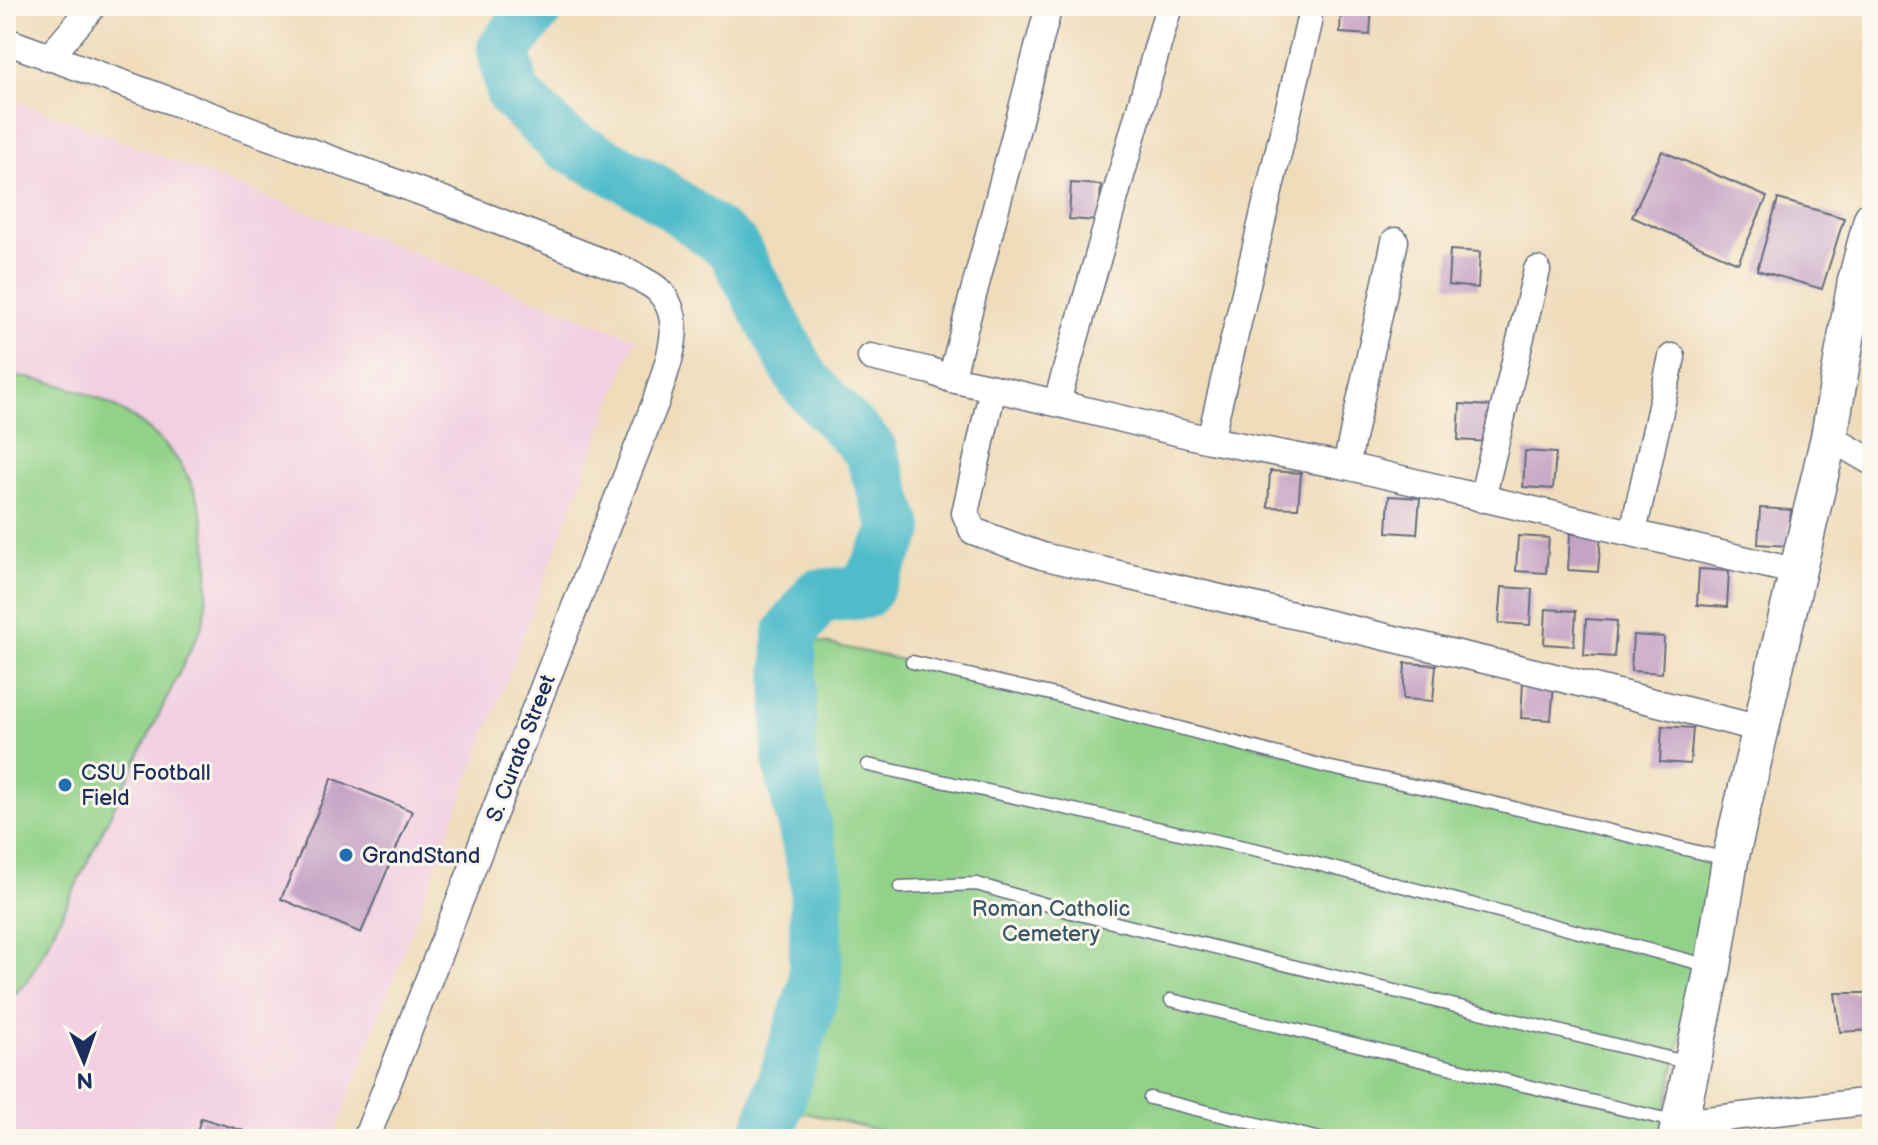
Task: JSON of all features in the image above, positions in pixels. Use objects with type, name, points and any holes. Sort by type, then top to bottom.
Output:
[{"type":"main road","points":[[1678,1131],[1713,967],[1730,860],[1829,437],[1856,281],[1872,219]]},
{"type":"street","points":[[49,58],[93,6]]},
{"type":"street","points":[[951,379],[1049,6]]},
{"type":"street","points":[[1057,402],[1169,6]]},
{"type":"street","points":[[1210,440],[1309,23]]},
{"type":"street","name":"S. Curato Street","points":[[6,41],[446,201],[631,273],[657,289],[670,306],[673,342],[656,401],[366,1139]]},
{"type":"street","points":[[1346,466],[1395,241]]},
{"type":"street","points":[[1482,499],[1537,270]]},
{"type":"street","points":[[871,357],[1210,440],[1346,466],[1798,572]]},
{"type":"street","points":[[1633,532],[1672,357]]},
{"type":"street","points":[[993,388],[965,513],[973,531],[1042,556],[1535,672],[1761,729]]},
{"type":"street","points":[[1829,437],[1872,462]]},
{"type":"street","points":[[1678,1131],[1872,1101]]},
{"type":"lane","points":[[912,662],[1051,694],[1327,767],[1730,860]]},
{"type":"lane","points":[[868,765],[1294,858],[1713,967]]},
{"type":"lane","points":[[900,887],[977,884],[1071,912],[1693,1064]]},
{"type":"lane","points":[[1171,1000],[1678,1131]]},
{"type":"lane","points":[[1150,1098],[1320,1139]]},
{"type":"shaded area","points":[[6,97],[636,338],[333,1139],[6,1139]]},
{"type":"green space","name":"CSU Football Field","points":[[6,376],[58,384],[84,393],[132,417],[154,434],[172,453],[195,492],[205,529],[208,586],[203,624],[46,947],[28,980],[6,1003]]},
{"type":"green space","name":"Roman Catholic Cemetery","points":[[800,638],[1721,855],[1659,1139],[916,1139],[780,1107],[833,987],[831,874],[793,754]]},
{"type":"building","points":[[1341,6],[1372,6],[1370,35],[1340,33]]},
{"type":"building","points":[[1662,151],[1767,197],[1738,263],[1632,217]]},
{"type":"building","points":[[1071,183],[1101,185],[1099,221],[1069,219]]},
{"type":"building","points":[[1778,199],[1844,218],[1822,289],[1757,270]]},
{"type":"building","points":[[1450,250],[1480,252],[1478,288],[1448,285]]},
{"type":"building","points":[[1460,404],[1491,406],[1489,442],[1458,440]]},
{"type":"building","points":[[1525,451],[1556,453],[1553,489],[1523,487]]},
{"type":"building","points":[[1270,471],[1301,473],[1298,508],[1268,507]]},
{"type":"building","points":[[1389,496],[1420,498],[1417,534],[1387,532]]},
{"type":"building","points":[[1760,508],[1791,510],[1788,546],[1758,544]]},
{"type":"building","points":[[1570,534],[1601,536],[1598,572],[1568,570]]},
{"type":"building","points":[[1518,536],[1549,538],[1546,573],[1516,571]]},
{"type":"building","points":[[1699,569],[1729,571],[1727,607],[1697,605]]},
{"type":"building","points":[[1502,587],[1532,589],[1530,625],[1499,623]]},
{"type":"building","points":[[1546,609],[1576,611],[1574,646],[1544,644]]},
{"type":"building","points":[[1586,619],[1617,621],[1614,657],[1584,655]]},
{"type":"building","points":[[1633,635],[1664,637],[1662,673],[1631,671]]},
{"type":"building","points":[[1405,663],[1436,665],[1433,701],[1403,699]]},
{"type":"building","points":[[1523,682],[1554,684],[1551,720],[1521,718]]},
{"type":"building","points":[[1662,726],[1693,728],[1690,764],[1660,762]]},
{"type":"building","name":"GrandStand","points":[[332,778],[412,811],[361,933],[281,899]]},
{"type":"building","points":[[1835,993],[1872,993],[1872,1030],[1840,1032]]},
{"type":"building","points":[[201,1118],[244,1131],[242,1139],[195,1139]]},
{"type":"waterway","points":[[538,6],[504,49],[513,94],[563,142],[652,189],[733,247],[804,381],[870,450],[897,530],[864,592],[818,596],[790,634],[789,760],[817,880],[815,985],[766,1139]]},
{"type":"place","name":"CSU Football Field","points":[[65,785]]},
{"type":"place","name":"GrandStand","points":[[346,855]]}]
